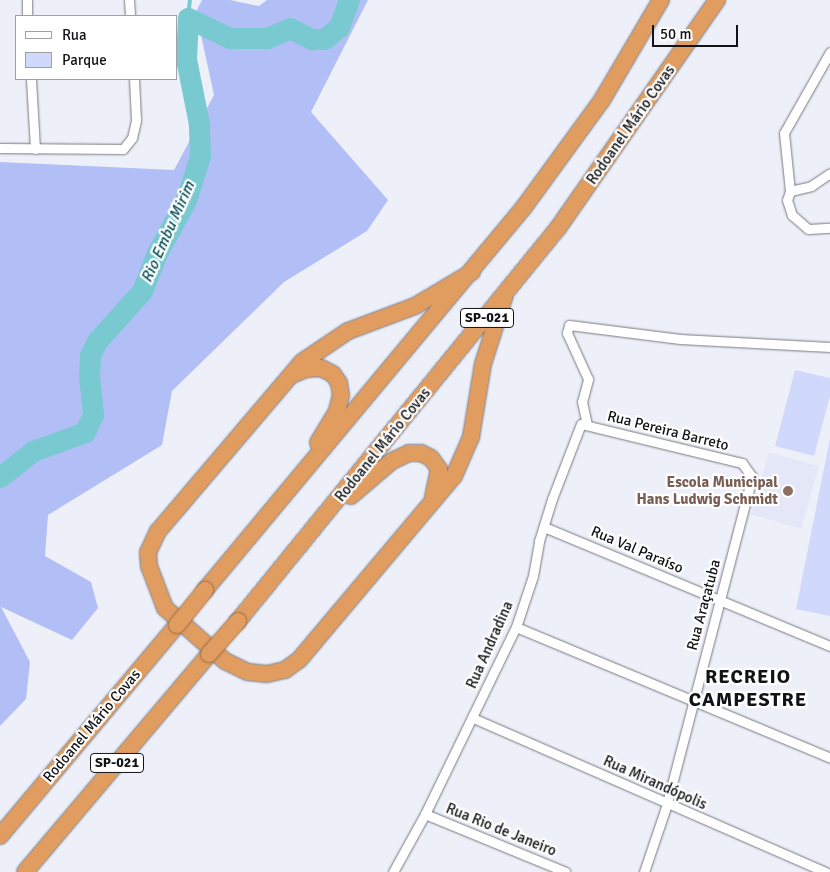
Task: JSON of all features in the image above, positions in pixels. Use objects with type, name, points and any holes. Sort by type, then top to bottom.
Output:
[{"type":"highway","name":"Rodoanel Mário Covas","points":[[0,836],[472,272],[602,100],[661,0]]},
{"type":"highway","name":"Rodoanel Mário Covas","points":[[25,872],[238,621],[506,295],[624,138],[717,0]]},
{"type":"highway","points":[[472,272],[415,306],[348,331],[317,349],[287,377],[158,531],[148,552],[149,566],[165,608],[225,661],[248,672],[268,674],[285,670],[312,648],[428,510],[464,458],[472,437],[483,364],[506,295]]},
{"type":"highway","points":[[287,377],[306,369],[321,368],[333,374],[339,384],[341,395],[337,411],[296,482]]},
{"type":"highway","points":[[321,521],[392,462],[409,453],[421,453],[431,458],[439,469],[428,510]]},
{"type":"street","points":[[27,0],[28,15]]},
{"type":"street","points":[[129,0],[130,15]]},
{"type":"street","points":[[830,52],[784,133],[790,191],[787,200],[792,215],[808,229],[830,228]]},
{"type":"street","points":[[820,67],[830,72]]},
{"type":"street","points":[[31,80],[35,149]]},
{"type":"street","points":[[0,148],[123,149],[132,138],[136,120],[134,80]]},
{"type":"street","points":[[790,191],[811,186],[830,173]]},
{"type":"street","points":[[587,425],[582,402],[588,379],[567,333],[569,325],[680,339],[830,346]]},
{"type":"street","name":"Rua Andradina","points":[[393,872],[426,814],[516,627],[533,576],[544,527],[577,428],[581,424],[587,425]]},
{"type":"street","name":"Rua Pereira Barreto","points":[[587,425],[742,463]]},
{"type":"street","name":"Rua Araçatuba","points":[[644,872],[667,804],[752,477],[742,463]]},
{"type":"street","name":"Rua Val Paraíso","points":[[544,527],[830,646]]},
{"type":"street","points":[[516,627],[830,758]]},
{"type":"street","name":"Rua Mirandópolis","points":[[473,718],[826,872]]},
{"type":"street","name":"Rua Rio de Janeiro","points":[[426,814],[566,872]]},
{"type":"shaded area","points":[[202,0],[230,0],[259,6],[267,0],[368,0],[311,112],[388,200],[367,231],[284,282],[172,391],[162,445],[48,515],[45,556],[91,582],[98,608],[72,640],[1,607],[30,662],[26,699],[0,726],[0,162],[174,170],[214,95],[196,12]]},
{"type":"shaded area","name":"Escola Municipal Hans Ludwig Schmidt","points":[[769,452],[819,466],[801,529],[751,514]]},
{"type":"green space","points":[[795,370],[830,378],[830,396],[814,456],[775,446]]},
{"type":"green space","points":[[830,438],[830,616],[796,609]]},
{"type":"waterway","points":[[188,18],[190,0]]},
{"type":"waterway","name":"Rio Embu Mirim","points":[[0,477],[33,451],[85,432],[93,414],[89,376],[90,355],[97,341],[142,291],[157,253],[186,200],[200,156],[199,124],[186,59],[188,18],[230,38],[267,38],[290,28],[312,39],[324,39],[339,27],[349,0]]},
{"type":"place","name":"Escola Municipal Hans Ludwig Schmidt","points":[[788,491]]},
{"type":"district","name":"RECREIO CAMPESTRE","points":[[748,688]]}]
